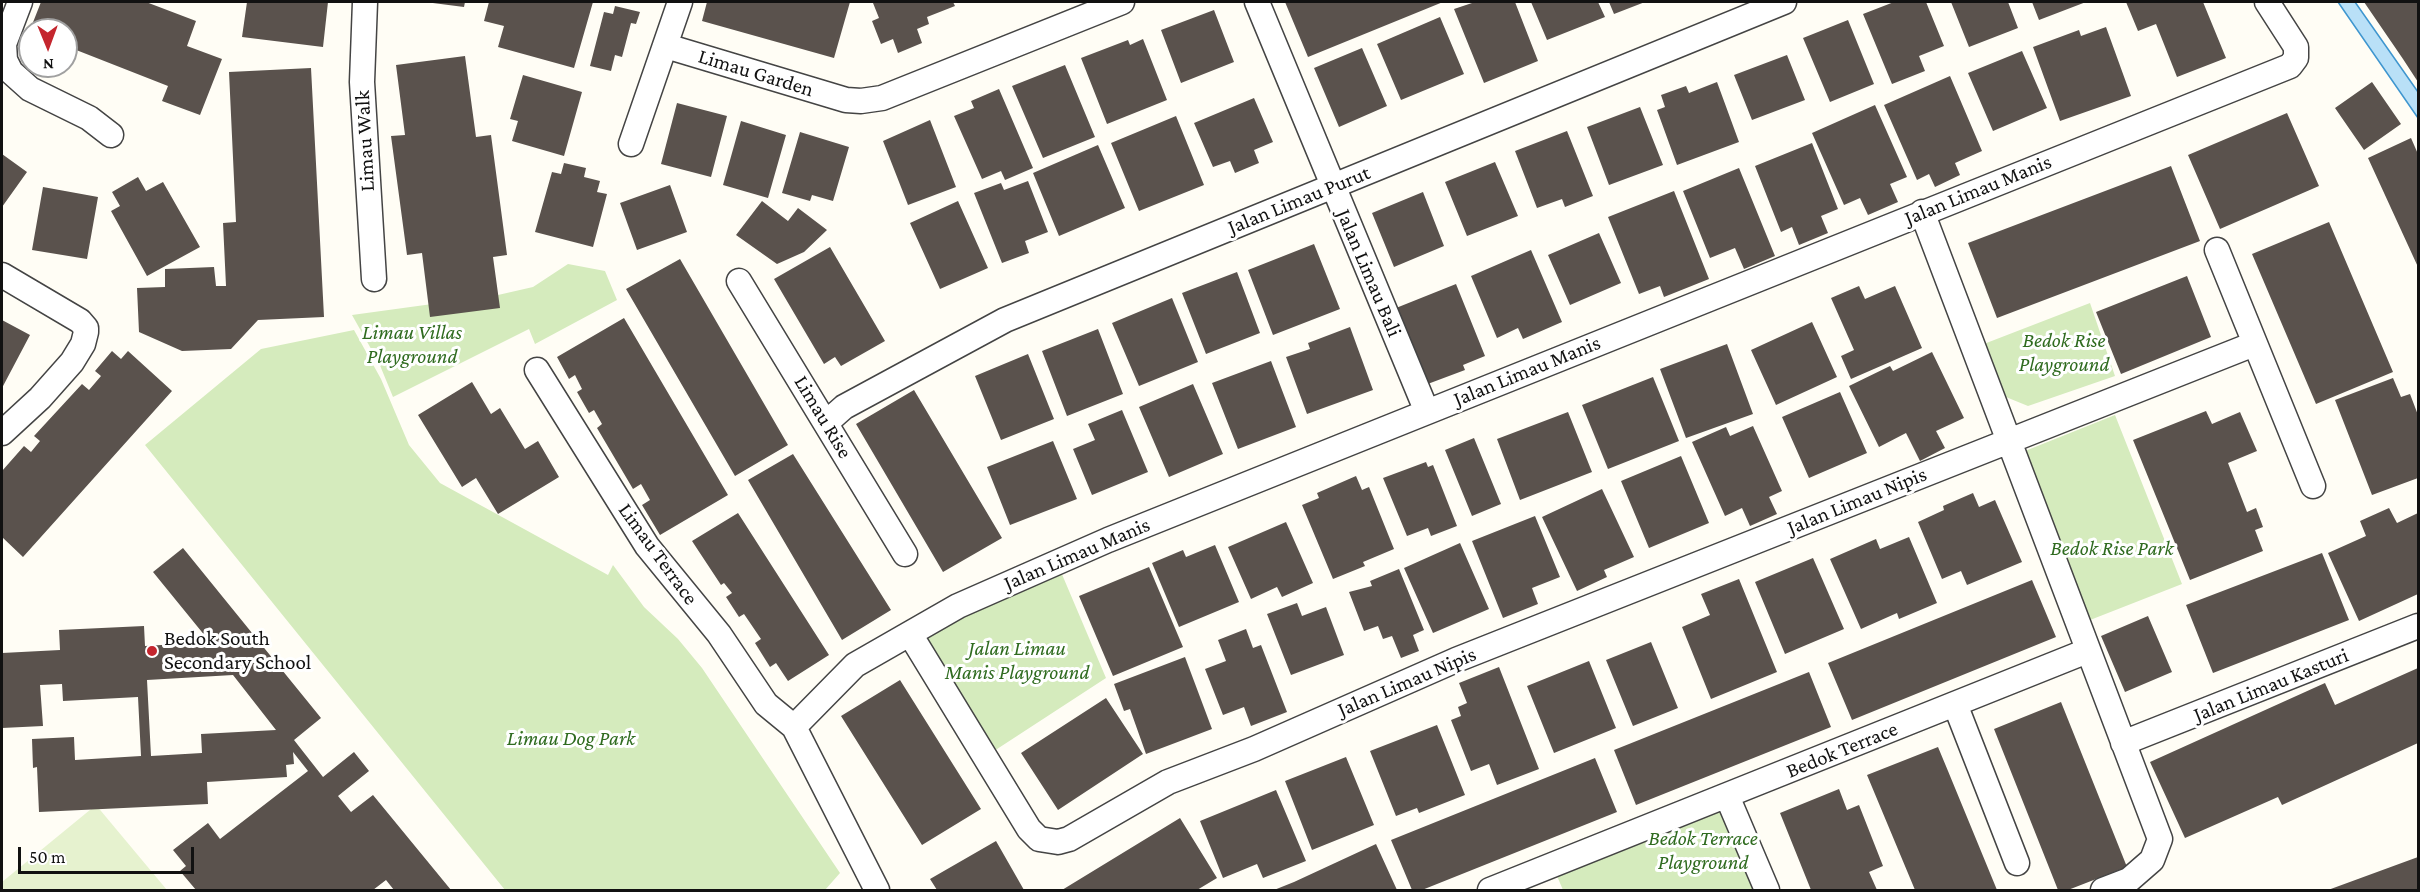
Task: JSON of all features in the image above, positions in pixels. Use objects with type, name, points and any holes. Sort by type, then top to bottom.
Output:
[{"type":"street","points":[[20,2],[4,44],[5,60],[11,72],[30,89],[89,118],[111,135]]},
{"type":"street","name":"Limau Walk","points":[[365,2],[362,82],[374,279]]},
{"type":"street","points":[[631,144],[680,2]]},
{"type":"street","name":"Limau Garden","points":[[666,46],[846,100],[882,98],[1122,2]]},
{"type":"street","name":"Jalan Limau Bali","points":[[1257,2],[1427,412]]},
{"type":"street","name":"Jalan Limau Purut","points":[[826,423],[844,407],[1005,320],[1784,2]]},
{"type":"street","name":"Jalan Limau Manis","points":[[794,727],[855,665],[958,606],[1108,540],[2290,66],[2296,57],[2296,47],[2267,2]]},
{"type":"street","points":[[1922,212],[2160,839],[2152,860],[2129,880],[2103,891]]},
{"type":"street","points":[[2217,250],[2313,486]]},
{"type":"street","points":[[2,275],[84,325],[86,337],[76,356],[40,398],[2,433]]},
{"type":"street","name":"Limau Rise","points":[[739,281],[905,554]]},
{"type":"street","points":[[2007,441],[2254,344]]},
{"type":"street","name":"Limau Terrace","points":[[537,370],[646,546],[719,634],[766,704],[794,727]]},
{"type":"street","name":"Jalan Limau Nipis","points":[[910,634],[1029,829],[1039,840],[1058,842],[1069,839],[1168,782],[1264,744],[1456,660],[2007,441]]},
{"type":"street","name":"Jalan Limau Kasturi","points":[[2123,744],[2418,626]]},
{"type":"street","name":"Bedok Terrace","points":[[1490,891],[2087,651]]},
{"type":"street","points":[[1955,704],[2017,864]]},
{"type":"street","points":[[794,727],[868,886]]},
{"type":"street","points":[[1727,796],[1767,891]]},
{"type":"green space","name":"Limau Villas Playground","points":[[568,264],[605,271],[617,300],[535,344],[529,329],[393,397],[379,363],[352,315],[498,295],[533,287]]},
{"type":"green space","name":"Bedok Rise Playground","points":[[2090,303],[2115,376],[2028,406],[2001,395],[1976,347]]},
{"type":"green space","name":"Limau Dog Park","points":[[354,330],[381,379],[409,445],[440,483],[608,575],[613,565],[644,607],[678,639],[702,668],[840,873],[825,890],[505,890],[145,445],[261,349]]},
{"type":"green space","name":"Bedok Rise Park","points":[[2115,415],[2182,584],[2085,622],[2020,453]]},
{"type":"green space","name":"Jalan Limau Manis Playground","points":[[1061,572],[1106,678],[994,751],[926,636],[963,615]]},
{"type":"green space","name":"Bedok Terrace Playground","points":[[1725,801],[1762,890],[1563,890],[1554,869]]},
{"type":"green space","points":[[96,805],[167,890],[2,890],[2,882]]},
{"type":"water","points":[[2338,2],[2355,2],[2418,92],[2418,118]]},
{"type":"building","points":[[41,2],[146,2],[196,21],[187,46],[222,59],[200,115],[162,101],[168,86],[78,51],[78,18],[35,18]]},
{"type":"building","points":[[247,2],[328,2],[323,47],[242,37]]},
{"type":"building","points":[[425,2],[465,2],[464,7]]},
{"type":"building","points":[[489,2],[593,2],[574,68],[498,47],[504,26],[484,21]]},
{"type":"building","points":[[707,2],[850,2],[834,58],[702,21]]},
{"type":"building","points":[[953,2],[955,6],[927,17],[929,24],[917,29],[922,43],[898,53],[893,39],[881,44],[872,21],[879,18],[873,3]]},
{"type":"building","points":[[1285,2],[1443,2],[1308,57]]},
{"type":"building","points":[[1475,2],[1515,2],[1538,61],[1484,83],[1454,9]]},
{"type":"building","points":[[1531,2],[1598,2],[1605,17],[1547,40]]},
{"type":"building","points":[[1609,2],[1645,2],[1614,14]]},
{"type":"building","points":[[1894,2],[1926,2],[1944,46],[1919,56],[1925,71],[1892,84],[1863,14]]},
{"type":"building","points":[[1951,2],[2008,2],[2018,28],[1969,47]]},
{"type":"building","points":[[2032,2],[2086,2],[2039,20]]},
{"type":"building","points":[[2126,2],[2203,2],[2226,58],[2177,77],[2156,24],[2138,31]]},
{"type":"building","points":[[2364,2],[2418,2],[2418,82],[2403,59]]},
{"type":"building","points":[[615,6],[640,12],[636,24],[631,23],[622,57],[615,55],[611,71],[590,66],[604,12],[613,14]]},
{"type":"building","points":[[1214,10],[1234,62],[1181,83],[1161,30]]},
{"type":"building","points":[[1440,17],[1464,74],[1401,100],[1377,44]]},
{"type":"building","points":[[1848,20],[1874,84],[1830,102],[1803,38]]},
{"type":"building","points":[[2106,27],[2131,96],[2060,121],[2033,47],[2079,30],[2081,36]]},
{"type":"building","points":[[1143,39],[1167,100],[1107,124],[1081,58],[1128,40],[1130,45]]},
{"type":"building","points":[[1362,48],[1387,106],[1339,127],[1314,68]]},
{"type":"building","points":[[2022,51],[2047,108],[1993,131],[1968,73]]},
{"type":"building","points":[[1787,55],[1805,100],[1752,120],[1734,75]]},
{"type":"building","points":[[465,56],[476,137],[491,135],[507,255],[493,257],[500,308],[430,317],[422,253],[407,255],[391,136],[405,135],[396,65]]},
{"type":"building","points":[[1065,65],[1095,137],[1043,158],[1012,86]]},
{"type":"building","points":[[311,68],[324,317],[258,320],[231,349],[182,351],[139,332],[137,288],[165,287],[165,269],[214,267],[216,286],[226,286],[223,223],[236,222],[229,72]]},
{"type":"building","points":[[523,75],[582,92],[564,156],[512,141],[518,121],[510,119]]},
{"type":"building","points":[[1950,76],[1982,151],[1955,163],[1960,175],[1935,187],[1929,174],[1917,180],[1884,105]]},
{"type":"building","points":[[1717,82],[1739,142],[1677,165],[1657,110],[1665,107],[1661,95],[1686,86],[1689,93]]},
{"type":"building","points":[[2372,82],[2401,124],[2364,150],[2335,108]]},
{"type":"building","points":[[999,89],[1033,168],[1005,180],[1001,171],[982,179],[954,116],[974,108],[971,101]]},
{"type":"building","points":[[1254,98],[1273,142],[1254,150],[1259,163],[1235,173],[1230,161],[1213,167],[1194,123]]},
{"type":"building","points":[[677,103],[727,116],[711,177],[661,164]]},
{"type":"building","points":[[1875,105],[1907,177],[1890,184],[1898,202],[1868,215],[1860,198],[1844,205],[1812,133]]},
{"type":"building","points":[[1640,107],[1663,165],[1609,185],[1587,127]]},
{"type":"building","points":[[2287,113],[2319,186],[2220,229],[2188,155]]},
{"type":"building","points":[[1176,116],[1204,185],[1139,211],[1111,143]]},
{"type":"building","points":[[930,120],[956,187],[908,205],[883,141]]},
{"type":"building","points":[[741,121],[786,135],[768,198],[723,185]]},
{"type":"building","points":[[1567,131],[1593,196],[1565,207],[1562,199],[1537,208],[1515,151]]},
{"type":"building","points":[[800,132],[849,147],[833,201],[812,195],[810,201],[782,193]]},
{"type":"building","points":[[2411,138],[2418,154],[2418,267],[2368,158]]},
{"type":"building","points":[[1812,143],[1838,209],[1821,216],[1828,233],[1799,245],[1792,227],[1781,232],[1755,166]]},
{"type":"building","points":[[1098,145],[1125,208],[1059,236],[1033,173]]},
{"type":"building","points":[[2,154],[27,172],[2,207]]},
{"type":"building","points":[[1495,162],[1518,216],[1467,236],[1445,182]]},
{"type":"building","points":[[564,163],[586,168],[584,177],[600,181],[597,192],[607,194],[593,247],[535,232],[552,172],[561,174]]},
{"type":"building","points":[[2171,166],[2200,241],[1997,318],[1968,243]]},
{"type":"building","points":[[1739,168],[1775,256],[1744,269],[1735,248],[1710,258],[1683,191]]},
{"type":"building","points":[[138,177],[146,191],[163,182],[200,247],[147,276],[111,211],[120,206],[112,192]]},
{"type":"building","points":[[1028,181],[1048,232],[1025,241],[1029,253],[1002,263],[974,193],[1001,183],[1004,190]]},
{"type":"building","points":[[670,185],[687,232],[637,250],[620,203]]},
{"type":"building","points":[[43,187],[98,197],[87,259],[32,250]]},
{"type":"building","points":[[1674,191],[1709,279],[1664,297],[1660,286],[1639,294],[1608,217]]},
{"type":"building","points":[[1423,192],[1444,246],[1394,267],[1372,213]]},
{"type":"building","points":[[762,201],[788,221],[798,208],[827,230],[804,252],[777,264],[736,235]]},
{"type":"building","points":[[958,201],[988,268],[940,289],[910,223]]},
{"type":"building","points":[[2329,222],[2393,372],[2316,404],[2252,254]]},
{"type":"building","points":[[1599,233],[1621,283],[1570,305],[1548,255]]},
{"type":"building","points":[[1314,244],[1340,309],[1273,335],[1248,270]]},
{"type":"building","points":[[830,247],[885,341],[841,366],[835,357],[824,364],[774,279]]},
{"type":"building","points":[[1531,250],[1562,322],[1523,339],[1518,328],[1497,338],[1471,276]]},
{"type":"building","points":[[680,259],[788,445],[735,476],[626,289]]},
{"type":"building","points":[[1237,272],[1260,333],[1206,354],[1182,293]]},
{"type":"building","points":[[2187,276],[2211,337],[2121,374],[2096,312]]},
{"type":"building","points":[[1456,284],[1485,356],[1463,365],[1465,370],[1425,385],[1396,308]]},
{"type":"building","points":[[1859,286],[1865,299],[1895,286],[1922,348],[1851,379],[1841,356],[1854,350],[1831,298]]},
{"type":"building","points":[[1172,298],[1198,362],[1139,386],[1112,323]]},
{"type":"building","points":[[624,318],[728,495],[660,535],[642,505],[650,500],[641,484],[633,489],[597,428],[602,424],[594,410],[589,413],[577,392],[582,389],[575,375],[569,379],[557,357]]},
{"type":"building","points":[[2,320],[30,335],[2,388]]},
{"type":"building","points":[[1812,322],[1837,377],[1776,405],[1751,350]]},
{"type":"building","points":[[1350,327],[1373,390],[1307,414],[1286,357],[1310,349],[1308,343]]},
{"type":"building","points":[[1098,329],[1123,394],[1067,416],[1042,351]]},
{"type":"building","points":[[1727,344],[1753,414],[1686,438],[1660,369]]},
{"type":"building","points":[[112,351],[121,359],[128,351],[172,391],[23,557],[2,537],[2,471],[24,446],[31,452],[40,441],[34,436],[82,384],[89,390],[101,376],[95,371]]},
{"type":"building","points":[[1932,352],[1964,418],[1936,431],[1945,448],[1920,461],[1906,433],[1879,447],[1849,386],[1890,366],[1893,371]]},
{"type":"building","points":[[1028,354],[1054,419],[1001,440],[975,376]]},
{"type":"building","points":[[1271,361],[1296,427],[1238,449],[1212,383]]},
{"type":"building","points":[[1653,377],[1679,441],[1608,469],[1582,405]]},
{"type":"building","points":[[2393,378],[2401,397],[2410,394],[2418,415],[2418,478],[2372,495],[2335,400]]},
{"type":"building","points":[[472,382],[491,414],[500,408],[525,449],[538,441],[559,477],[498,514],[476,478],[462,487],[418,415]]},
{"type":"building","points":[[1193,384],[1223,454],[1169,477],[1139,407]]},
{"type":"building","points":[[914,390],[1002,538],[943,572],[856,424]]},
{"type":"building","points":[[1840,392],[1867,453],[1809,478],[1782,417]]},
{"type":"building","points":[[1122,410],[1148,472],[1092,495],[1073,449],[1095,440],[1088,424]]},
{"type":"building","points":[[2206,411],[2212,424],[2240,412],[2257,451],[2228,463],[2247,512],[2256,508],[2263,527],[2255,530],[2263,551],[2190,580],[2133,440]]},
{"type":"building","points":[[1568,412],[1592,472],[1520,500],[1497,439]]},
{"type":"building","points":[[1753,426],[1782,491],[1769,497],[1777,514],[1750,526],[1742,508],[1725,516],[1692,442],[1726,427],[1730,436]]},
{"type":"building","points":[[1474,438],[1501,504],[1472,516],[1445,450]]},
{"type":"building","points":[[1053,441],[1077,499],[1010,525],[987,467]]},
{"type":"building","points":[[793,454],[891,610],[842,640],[748,480]]},
{"type":"building","points":[[1681,456],[1709,523],[1649,548],[1621,481]]},
{"type":"building","points":[[1426,462],[1428,467],[1433,465],[1457,526],[1431,536],[1428,528],[1407,536],[1383,478]]},
{"type":"building","points":[[1356,476],[1362,490],[1369,487],[1394,549],[1363,562],[1365,566],[1333,579],[1302,505],[1319,498],[1317,493]]},
{"type":"building","points":[[1602,489],[1634,557],[1604,570],[1607,577],[1577,591],[1542,517]]},
{"type":"building","points":[[1973,493],[1979,507],[1995,500],[2022,562],[1967,585],[1961,571],[1942,579],[1918,522],[1944,510],[1943,506]]},
{"type":"building","points":[[2389,508],[2397,523],[2418,513],[2418,594],[2359,621],[2328,553],[2366,536],[2360,521]]},
{"type":"building","points":[[738,513],[829,655],[788,681],[776,663],[770,667],[755,643],[761,639],[744,614],[739,617],[726,597],[732,593],[724,583],[721,585],[692,541]]},
{"type":"building","points":[[1535,516],[1560,577],[1532,588],[1538,604],[1503,618],[1472,541]]},
{"type":"building","points":[[1286,522],[1313,583],[1282,597],[1277,587],[1251,599],[1228,547]]},
{"type":"building","points":[[1909,537],[1937,603],[1899,619],[1897,613],[1861,629],[1830,559],[1876,539],[1880,549]]},
{"type":"building","points":[[1460,543],[1489,609],[1433,633],[1404,568]]},
{"type":"building","points":[[1215,545],[1239,602],[1179,627],[1152,563],[1183,550],[1186,557]]},
{"type":"building","points":[[183,548],[321,718],[294,740],[323,777],[354,752],[369,771],[338,796],[351,812],[373,795],[451,890],[394,890],[386,880],[373,890],[196,890],[180,871],[186,866],[173,850],[208,823],[220,839],[308,771],[293,752],[294,764],[286,765],[287,777],[207,782],[208,804],[39,812],[37,767],[33,768],[32,739],[74,737],[75,760],[141,756],[138,697],[63,701],[62,684],[40,685],[43,726],[2,728],[2,653],[60,650],[59,630],[144,626],[145,646],[210,642],[153,572]],"holes":[[[233,675],[276,730],[201,734],[202,753],[151,756],[147,680]]]},
{"type":"building","points":[[2322,553],[2349,620],[2213,673],[2186,605]]},
{"type":"building","points":[[1813,558],[1844,629],[1785,654],[1755,582]]},
{"type":"building","points":[[1149,567],[1183,647],[1113,676],[1079,596]]},
{"type":"building","points":[[1399,569],[1424,630],[1413,635],[1419,651],[1401,658],[1392,636],[1383,639],[1378,626],[1364,631],[1349,592],[1372,586],[1370,581]]},
{"type":"building","points":[[1739,579],[1777,672],[1711,699],[1682,627],[1710,615],[1701,594]]},
{"type":"building","points":[[2032,580],[2056,637],[1852,720],[1828,663]]},
{"type":"building","points":[[1297,603],[1302,616],[1326,607],[1344,655],[1291,675],[1267,614]]},
{"type":"building","points":[[2148,616],[2172,672],[2125,692],[2101,636]]},
{"type":"building","points":[[1246,629],[1253,648],[1261,645],[1287,712],[1251,726],[1244,707],[1223,715],[1205,669],[1226,661],[1218,640]]},
{"type":"building","points":[[1651,642],[1678,708],[1633,726],[1606,660]]},
{"type":"building","points":[[1185,657],[1212,729],[1146,754],[1130,709],[1124,711],[1114,684]]},
{"type":"building","points":[[1589,661],[1616,728],[1554,753],[1527,686]]},
{"type":"building","points":[[1499,667],[1539,769],[1497,785],[1489,764],[1471,771],[1451,720],[1461,716],[1458,707],[1467,703],[1459,683]]},
{"type":"building","points":[[2418,668],[2418,743],[2282,805],[2278,797],[2185,838],[2150,762],[2325,683],[2335,705]]},
{"type":"building","points":[[1809,672],[1831,727],[1636,805],[1614,750]]},
{"type":"building","points":[[900,680],[981,809],[922,845],[841,716]]},
{"type":"building","points":[[1106,698],[1143,754],[1058,810],[1021,753]]},
{"type":"building","points":[[2061,702],[2127,867],[2068,890],[2058,890],[1994,729]]},
{"type":"building","points":[[1437,725],[1465,795],[1419,813],[1417,808],[1396,816],[1370,751]]},
{"type":"building","points":[[1938,747],[1997,890],[1915,890],[1867,775]]},
{"type":"building","points":[[1346,757],[1374,825],[1312,850],[1285,781]]},
{"type":"building","points":[[1595,758],[1617,812],[1422,890],[1412,890],[1391,840]]},
{"type":"building","points":[[1839,789],[1847,810],[1859,805],[1883,866],[1869,872],[1877,890],[1811,890],[1780,813]]},
{"type":"building","points":[[1276,790],[1306,861],[1263,878],[1257,864],[1223,878],[1200,821]]},
{"type":"building","points":[[1180,818],[1217,878],[1197,890],[1062,890]]},
{"type":"building","points":[[996,841],[1024,890],[937,890],[930,879]]},
{"type":"building","points":[[1376,844],[1397,890],[1274,890],[1294,882]]},
{"type":"building","points":[[2418,857],[2418,890],[2328,890]]},
{"type":"place","name":"Bedok South Secondary School","points":[[152,651]]}]
